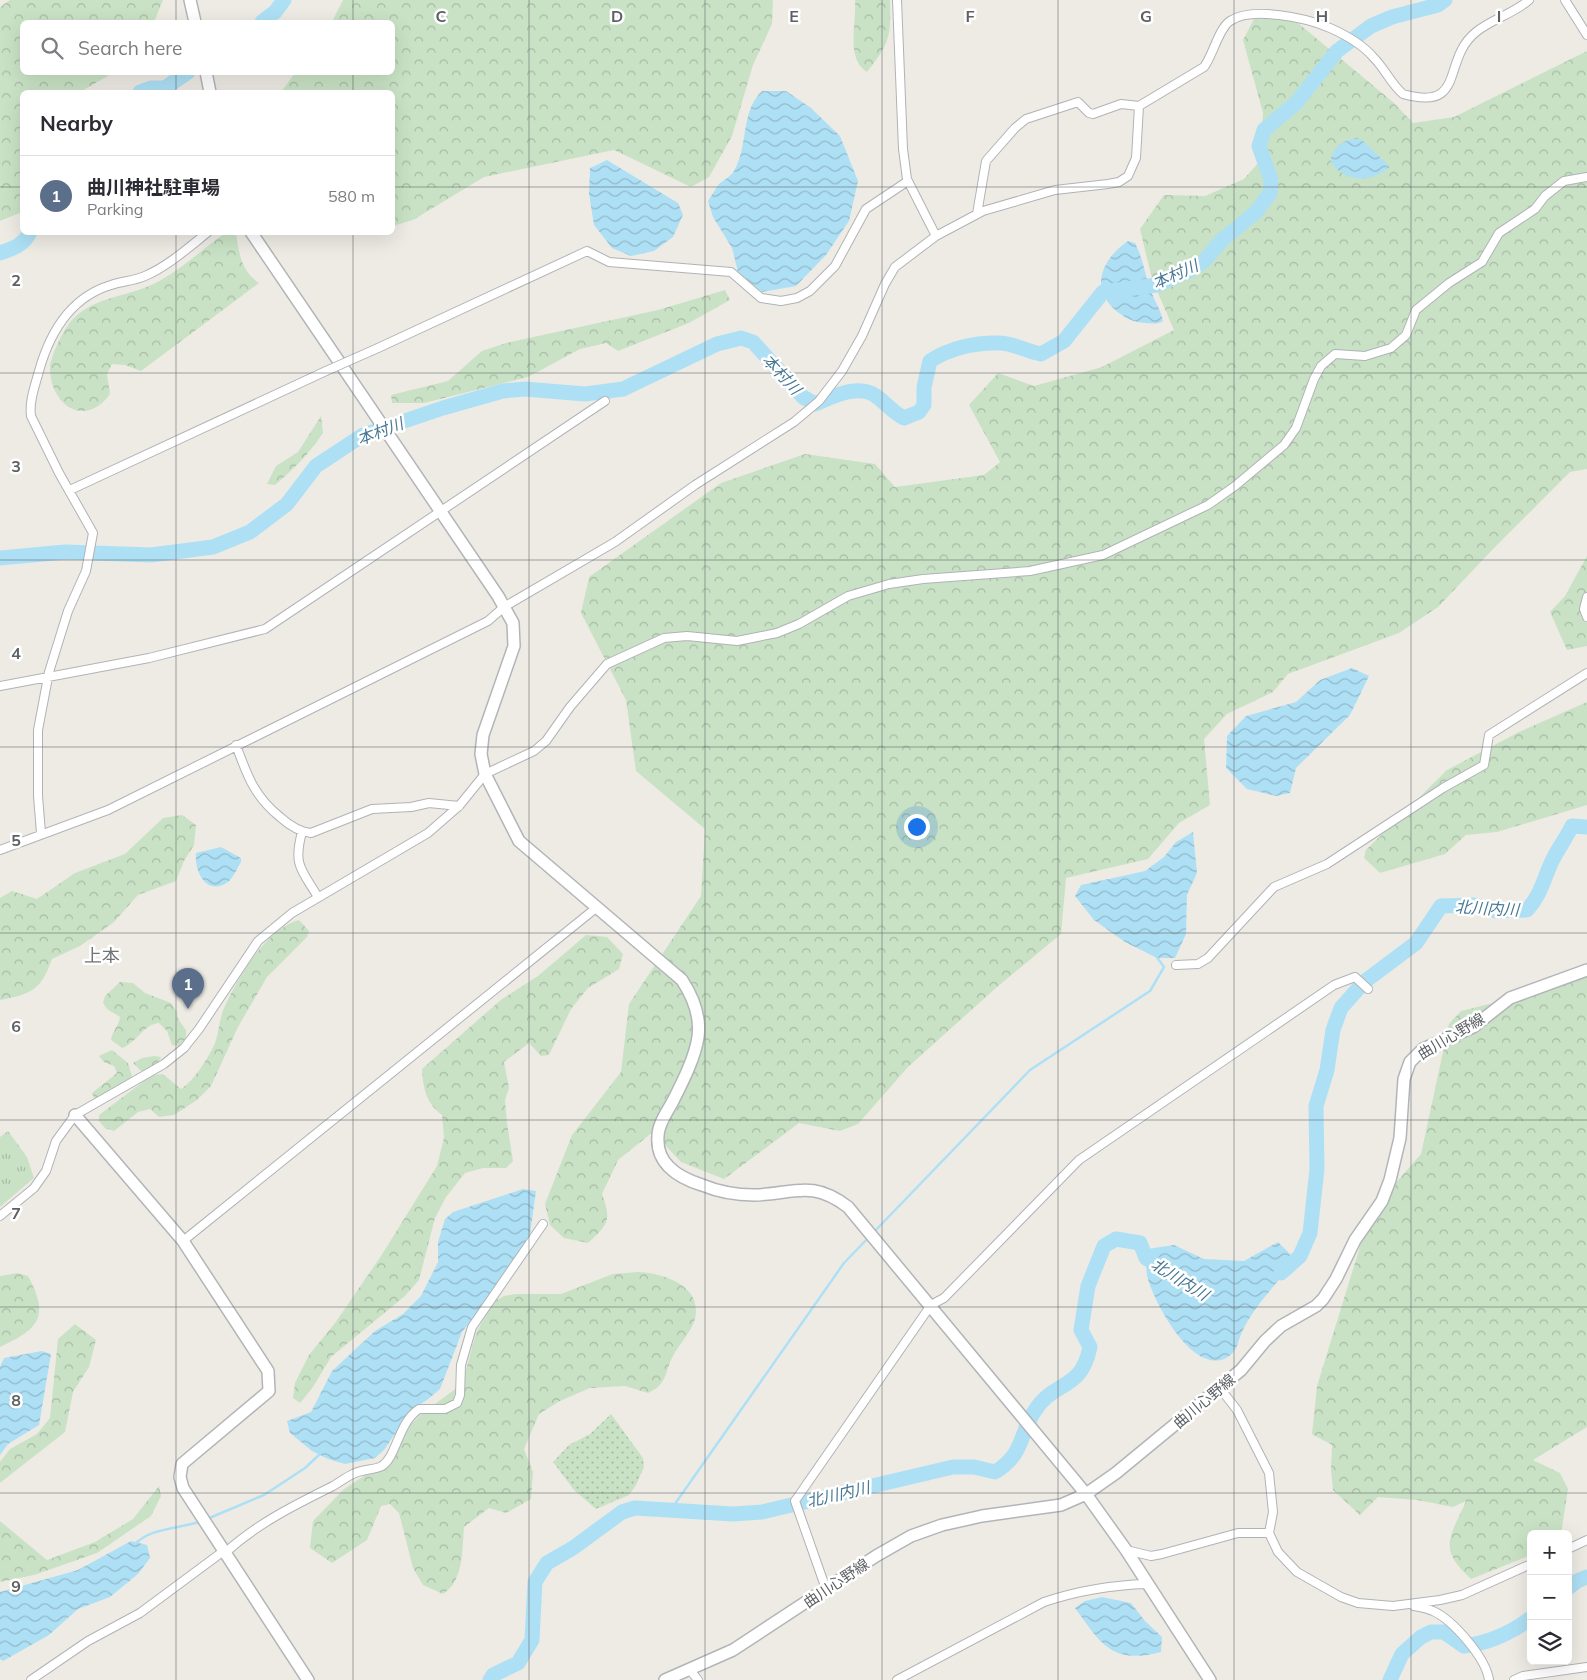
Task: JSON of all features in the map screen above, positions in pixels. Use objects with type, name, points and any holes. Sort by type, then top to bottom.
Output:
[{"type":"street","points":[[190,0],[195,20]]},
{"type":"street","points":[[897,0],[903,149],[908,181],[936,236]]},
{"type":"street","points":[[977,214],[986,161],[1026,119],[1078,102],[1089,113],[1093,114],[1121,104],[1140,106],[1204,67],[1212,57],[1216,44],[1229,21],[1249,13],[1315,22],[1332,28],[1358,44],[1375,58],[1403,94],[1429,99],[1439,97],[1446,90],[1465,44],[1476,32],[1519,8],[1529,0]]},
{"type":"street","points":[[1565,0],[1587,35]]},
{"type":"street","points":[[207,75],[210,90]]},
{"type":"street","points":[[0,850],[41,833],[108,810],[236,745],[430,652],[488,621],[504,606],[615,542],[695,485],[794,422],[819,401],[842,371],[862,336],[885,284],[896,267],[936,236],[977,214],[1055,190],[1119,182],[1128,176],[1136,158],[1140,106]]},
{"type":"street","points":[[0,1216],[34,1188],[46,1171],[56,1141],[75,1115],[164,1064],[184,1048],[258,941],[273,927],[318,897],[428,833],[458,806],[485,774],[534,751],[546,741],[570,707],[607,664],[644,645],[664,638],[688,636],[724,642],[760,638],[799,624],[848,596],[889,584],[1054,567],[1102,555],[1208,505],[1235,486],[1284,445],[1296,428],[1314,379],[1321,366],[1335,354],[1365,356],[1390,348],[1406,335],[1416,310],[1449,283],[1482,262],[1499,233],[1534,209],[1545,196],[1564,182],[1587,177]]},
{"type":"street","points":[[70,490],[587,251],[609,262],[730,272],[761,298],[782,301],[797,298],[810,291],[836,266],[866,209],[908,181]]},
{"type":"street","points":[[41,833],[38,796],[38,730],[48,677],[68,611],[86,571],[93,533],[31,416],[30,406],[44,354],[55,331],[72,306],[89,294],[112,284],[142,278],[152,273],[204,235]]},
{"type":"street","points":[[253,235],[440,510],[504,606],[513,623],[514,646],[483,735],[481,754],[485,774],[519,841],[682,980],[691,994],[696,1009],[698,1038],[658,1134],[658,1148],[664,1162],[676,1174],[690,1181],[728,1194],[755,1195],[803,1189],[834,1196],[848,1207],[932,1305],[1086,1494],[1126,1550],[1210,1680]]},
{"type":"street","points":[[0,686],[149,658],[265,629],[605,401]]},
{"type":"street","points":[[1587,597],[1584,610],[1587,618]]},
{"type":"street","points":[[1176,965],[1198,964],[1208,958],[1274,887],[1327,864],[1443,788],[1484,765],[1489,735],[1587,673]]},
{"type":"street","points":[[236,745],[247,774],[264,804],[285,822],[302,832],[311,832],[372,809],[411,807],[429,803],[458,806]]},
{"type":"street","points":[[302,832],[296,853],[298,864],[318,897]]},
{"type":"street","points":[[183,1241],[596,908]]},
{"type":"street","name":"曲川心野線","points":[[664,1680],[733,1650],[911,1536],[942,1525],[982,1516],[1062,1505],[1086,1494],[1152,1444],[1241,1370],[1265,1341],[1281,1326],[1316,1306],[1323,1299],[1336,1279],[1355,1240],[1382,1201],[1390,1180],[1400,1138],[1404,1079],[1410,1062],[1423,1049],[1473,1027],[1510,998],[1587,970]]},
{"type":"street","points":[[826,1589],[795,1501],[932,1305],[944,1298],[1079,1160],[1334,985],[1355,977],[1368,989]]},
{"type":"street","points":[[75,1115],[183,1241],[268,1371],[269,1391],[262,1399],[182,1464],[180,1471],[183,1488],[308,1680]]},
{"type":"street","points":[[31,1680],[88,1641],[140,1613],[271,1517],[351,1475],[368,1468],[380,1467],[387,1462],[402,1427],[419,1409],[445,1409],[457,1403],[460,1395],[461,1365],[472,1327],[543,1224]]},
{"type":"street","points":[[1219,1387],[1237,1410],[1270,1473],[1273,1512],[1269,1533],[1278,1552],[1297,1572],[1341,1597],[1358,1604],[1393,1606],[1462,1595],[1527,1566]]},
{"type":"street","points":[[1126,1550],[1151,1556],[1238,1533],[1269,1533]]},
{"type":"street","points":[[1572,1547],[1587,1540]]},
{"type":"street","points":[[897,1680],[1044,1602],[1061,1596],[1103,1588],[1147,1584]]},
{"type":"street","points":[[1407,1604],[1432,1610],[1450,1622],[1485,1664],[1489,1680]]},
{"type":"street","points":[[1514,1680],[1523,1676],[1587,1667]]},
{"type":"street","points":[[690,1670],[698,1680]]},
{"type":"green space","points":[[10,0],[163,0],[155,20],[20,20],[20,75],[110,75],[83,90],[20,90],[20,213],[0,221],[0,7]]},
{"type":"green space","points":[[343,0],[773,0],[772,24],[753,65],[732,136],[709,177],[691,187],[614,150],[484,177],[413,220],[395,225],[395,90],[282,90],[294,75],[395,75],[395,20],[333,20]]},
{"type":"green space","points":[[855,0],[890,0],[888,39],[867,72],[860,66],[854,49]]},
{"type":"green space","points":[[1271,18],[1298,23],[1394,103],[1413,123],[1454,117],[1587,51],[1587,469],[1570,472],[1438,607],[1399,633],[1288,674],[1273,692],[1227,714],[1204,739],[1210,805],[1179,823],[1148,859],[1066,878],[1061,934],[997,987],[908,1067],[858,1124],[840,1131],[799,1123],[724,1179],[681,1162],[653,1132],[618,1160],[602,1194],[607,1216],[606,1222],[600,1231],[588,1243],[564,1238],[550,1225],[545,1204],[572,1135],[621,1072],[629,1004],[701,896],[705,829],[636,771],[626,700],[581,613],[589,577],[721,483],[805,454],[875,464],[895,487],[984,475],[1000,462],[969,405],[998,373],[1034,386],[1102,367],[1174,330],[1152,279],[1140,229],[1164,195],[1205,196],[1244,179],[1259,162],[1263,113],[1243,40],[1254,19]]},
{"type":"green space","points":[[222,235],[236,235],[242,261],[248,273],[259,283],[141,371],[125,365],[112,364],[107,374],[110,394],[100,404],[90,410],[80,411],[62,402],[56,393],[50,368],[58,343],[72,320],[81,312],[103,301],[150,286],[186,263]]},
{"type":"green space","points":[[725,290],[730,300],[689,323],[618,351],[606,343],[580,349],[528,377],[424,403],[392,403],[391,395],[448,381],[482,351],[506,343],[658,310]]},
{"type":"green space","points":[[321,416],[323,433],[312,448],[275,485],[267,484],[276,466],[298,452]]},
{"type":"green space","points":[[1587,556],[1587,646],[1567,650],[1550,612],[1565,596]]},
{"type":"green space","points":[[1587,702],[1587,805],[1497,832],[1466,835],[1445,854],[1380,873],[1364,858],[1366,850],[1447,770],[1519,732]]},
{"type":"green space","points":[[182,815],[196,825],[194,845],[184,861],[176,881],[138,895],[114,922],[80,946],[52,959],[44,978],[34,989],[28,993],[0,1000],[0,898],[12,891],[37,899],[75,873],[125,854],[163,818]]},
{"type":"green space","points":[[299,920],[309,931],[307,937],[267,977],[238,1027],[211,1086],[197,1100],[174,1115],[159,1117],[150,1109],[138,1112],[114,1131],[105,1128],[99,1121],[99,1115],[152,1075],[163,1074],[181,1089],[191,1080],[201,1068],[212,1049],[223,1011],[246,968],[265,943],[276,933],[287,925]]},
{"type":"green space","points":[[586,935],[607,937],[623,954],[619,969],[588,988],[571,1009],[549,1055],[541,1056],[529,1043],[504,1062],[509,1088],[505,1100],[513,1161],[506,1168],[483,1168],[465,1173],[446,1197],[435,1218],[419,1280],[405,1296],[331,1357],[313,1387],[300,1403],[293,1398],[295,1383],[309,1355],[335,1323],[381,1256],[437,1166],[444,1138],[442,1115],[432,1105],[426,1095],[422,1069],[502,999],[538,976]]},
{"type":"green space","points":[[1587,976],[1587,1427],[1533,1460],[1560,1473],[1568,1489],[1562,1530],[1527,1530],[1527,1557],[1471,1579],[1460,1568],[1450,1550],[1450,1542],[1455,1524],[1466,1501],[1453,1507],[1417,1500],[1378,1497],[1360,1515],[1333,1490],[1331,1470],[1332,1445],[1312,1434],[1317,1386],[1371,1211],[1421,1154],[1449,1024],[1461,1011],[1569,984]]},
{"type":"green space","points":[[120,982],[133,983],[145,993],[171,1003],[177,1012],[178,1019],[186,1030],[186,1039],[179,1046],[172,1045],[167,1031],[159,1023],[148,1027],[132,1042],[122,1048],[111,1040],[120,1017],[107,1009],[103,1003],[105,996]]},
{"type":"green space","points":[[112,1050],[128,1063],[132,1076],[130,1080],[95,1101],[92,1093],[117,1073],[114,1066],[104,1062],[99,1056]]},
{"type":"green space","points":[[161,1057],[148,1071],[141,1071],[133,1063],[142,1058]]},
{"type":"green space","points":[[8,1131],[27,1157],[34,1178],[0,1207],[0,1137]]},
{"type":"green space","points":[[638,1272],[659,1275],[679,1284],[693,1298],[696,1308],[693,1324],[673,1356],[665,1378],[659,1386],[648,1393],[625,1386],[590,1388],[560,1401],[539,1414],[524,1449],[533,1472],[531,1499],[506,1513],[489,1508],[464,1527],[461,1564],[455,1581],[443,1594],[423,1585],[413,1568],[399,1513],[390,1504],[381,1506],[367,1540],[332,1563],[310,1548],[313,1521],[344,1489],[384,1463],[405,1431],[420,1415],[458,1387],[466,1370],[476,1333],[493,1302],[504,1296],[516,1294],[561,1294],[613,1274]]},
{"type":"green space","points":[[17,1273],[28,1276],[35,1290],[39,1312],[37,1320],[32,1327],[24,1334],[0,1347],[0,1276]]},
{"type":"green space","points":[[75,1324],[96,1340],[89,1367],[73,1392],[65,1432],[0,1483],[0,1462],[10,1449],[37,1434],[50,1418],[58,1339]]},
{"type":"green space","points":[[611,1414],[643,1458],[644,1467],[629,1495],[596,1509],[574,1490],[553,1462],[569,1445],[590,1434]]},
{"type":"green space","points":[[159,1486],[161,1496],[151,1516],[97,1553],[34,1575],[0,1582],[0,1521],[47,1560],[95,1542],[133,1519]]},
{"type":"water","points":[[762,91],[786,91],[811,108],[840,136],[858,181],[849,221],[826,255],[796,286],[762,292],[738,272],[732,248],[713,217],[708,201],[719,184],[734,171],[739,161],[750,109]]},
{"type":"water","points":[[1350,139],[1361,139],[1390,167],[1375,176],[1367,178],[1351,177],[1343,174],[1331,162],[1331,158],[1336,148]]},
{"type":"water","points":[[607,160],[678,203],[683,215],[673,237],[654,251],[631,256],[612,248],[594,225],[589,194],[590,168]]},
{"type":"water","points":[[1128,241],[1135,243],[1138,249],[1150,289],[1161,314],[1163,321],[1161,322],[1154,324],[1129,319],[1115,310],[1105,297],[1101,281],[1104,269],[1114,253]]},
{"type":"water","points":[[1352,668],[1369,676],[1350,715],[1296,768],[1290,793],[1276,796],[1247,789],[1226,768],[1227,736],[1246,716],[1296,702],[1320,680]]},
{"type":"water","points":[[1193,832],[1197,873],[1187,895],[1186,934],[1175,958],[1157,958],[1125,942],[1094,920],[1075,896],[1081,885],[1145,871],[1164,857],[1176,842]]},
{"type":"water","points":[[221,847],[241,858],[241,862],[228,882],[220,886],[213,886],[203,880],[199,874],[196,853]]},
{"type":"water","points":[[523,1189],[536,1191],[530,1234],[492,1294],[462,1332],[440,1389],[411,1410],[384,1450],[375,1458],[345,1464],[328,1459],[312,1451],[290,1433],[287,1421],[311,1412],[332,1371],[375,1331],[403,1314],[421,1296],[438,1262],[438,1242],[445,1219],[453,1212]]},
{"type":"water","points":[[1278,1242],[1296,1260],[1254,1312],[1233,1352],[1226,1358],[1213,1361],[1201,1356],[1189,1347],[1167,1319],[1152,1290],[1146,1268],[1147,1249],[1174,1245],[1204,1259],[1244,1261]]},
{"type":"water","points":[[42,1351],[51,1354],[39,1425],[8,1444],[0,1455],[0,1367],[4,1358]]},
{"type":"water","points":[[131,1541],[147,1545],[150,1558],[138,1574],[110,1597],[78,1609],[49,1635],[3,1661],[0,1659],[0,1592],[78,1570]]},
{"type":"water","points":[[1102,1597],[1131,1603],[1145,1621],[1162,1637],[1161,1652],[1131,1656],[1109,1648],[1101,1641],[1075,1608],[1085,1601]]},
{"type":"waterway","points":[[265,20],[275,12],[284,0]]},
{"type":"waterway","name":"本村川","points":[[0,558],[65,552],[151,555],[213,547],[250,532],[287,504],[316,466],[363,435],[443,408],[503,391],[525,389],[585,394],[623,389],[717,344],[741,338],[753,342],[803,397],[815,404],[846,392],[869,392],[904,418],[919,412],[924,405],[924,387],[930,361],[938,356],[964,347],[991,343],[1010,344],[1041,354],[1064,341],[1103,292],[1157,285],[1189,271],[1204,261],[1222,240],[1256,212],[1270,193],[1271,180],[1259,146],[1264,130],[1296,103],[1337,51],[1371,26],[1392,17],[1438,5],[1445,0]]},
{"type":"waterway","points":[[146,90],[165,88],[184,75]]},
{"type":"waterway","points":[[0,253],[21,243],[28,235]]},
{"type":"waterway","name":"北川内川","points":[[1281,1273],[1300,1256],[1310,1233],[1317,1169],[1316,1106],[1327,1070],[1333,1030],[1341,1008],[1364,982],[1416,943],[1441,906],[1474,905],[1496,911],[1527,910],[1539,892],[1552,861],[1572,826],[1587,827]]},
{"type":"waterway","points":[[873,1233],[1030,1070],[1150,991],[1164,967],[1156,956]]},
{"type":"waterway","points":[[670,1511],[844,1263],[869,1237]]},
{"type":"waterway","name":"北川内川","points":[[490,1680],[493,1675],[518,1663],[532,1640],[535,1582],[547,1563],[573,1548],[622,1512],[635,1508],[733,1514],[762,1512],[953,1467],[974,1467],[995,1472],[1016,1451],[1029,1421],[1042,1402],[1050,1394],[1074,1379],[1086,1361],[1090,1347],[1081,1330],[1088,1286],[1104,1246],[1116,1239],[1140,1243],[1146,1258],[1164,1269]]},
{"type":"waterway","points":[[207,1519],[264,1495],[305,1468],[320,1454]]},
{"type":"waterway","points":[[135,1544],[142,1538],[158,1531],[202,1521]]},
{"type":"waterway","points":[[1572,1585],[1587,1577]]},
{"type":"waterway","points":[[1390,1680],[1402,1654],[1421,1637],[1431,1632],[1444,1632],[1464,1646],[1499,1636],[1528,1620]]},
{"type":"place","name":"曲川神社駐車場","points":[[188,1009]]},
{"type":"district","name":"上本","points":[[102,955]]}]
